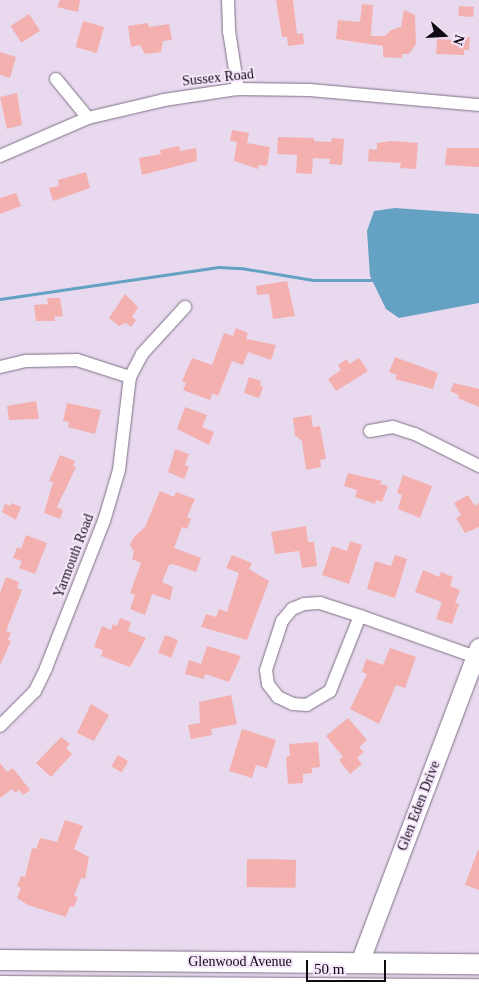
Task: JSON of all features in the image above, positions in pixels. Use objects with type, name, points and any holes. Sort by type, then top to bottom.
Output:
[{"type":"main road","name":"Glen Eden Drive","points":[[360,963],[477,653]]},
{"type":"main road","name":"Glenwood Avenue","points":[[0,960],[479,964]]},
{"type":"main road","name":"Glenwood Avenue","points":[[0,986],[355,990],[479,989]]},
{"type":"street","points":[[228,0],[229,31],[238,89]]},
{"type":"street","points":[[56,79],[88,118]]},
{"type":"street","name":"Sussex Road","points":[[0,156],[88,118],[164,100],[238,89],[310,90],[479,105]]},
{"type":"street","name":"Yarmouth Road","points":[[0,726],[35,691],[46,668],[104,521],[119,470],[130,377],[142,354],[185,308]]},
{"type":"street","points":[[0,367],[27,361],[77,360],[130,377]]},
{"type":"street","points":[[370,431],[393,427],[415,434],[479,466]]},
{"type":"street","points":[[360,616],[330,691],[307,705],[293,704],[278,696],[268,684],[266,670],[282,621],[292,609],[320,603],[477,653]]},
{"type":"street","points":[[355,990],[360,963]]},
{"type":"water","points":[[395,208],[479,214],[479,303],[399,318],[386,309],[370,276],[367,231],[374,211]]},
{"type":"building","points":[[60,0],[80,0],[78,12],[57,7]]},
{"type":"building","points":[[276,0],[293,0],[297,34],[303,33],[304,44],[288,46],[287,37],[282,37]]},
{"type":"building","points":[[362,4],[373,5],[371,36],[385,36],[391,30],[401,27],[404,10],[415,15],[416,44],[409,54],[402,54],[402,58],[383,57],[383,46],[336,39],[338,20],[360,22]]},
{"type":"building","points":[[459,6],[474,7],[473,17],[458,16]]},
{"type":"building","points":[[29,14],[40,31],[21,43],[11,26]]},
{"type":"building","points":[[83,21],[104,27],[97,53],[76,47]]},
{"type":"building","points":[[148,23],[149,27],[169,24],[172,40],[163,41],[161,52],[145,54],[140,45],[131,47],[128,26]]},
{"type":"building","points":[[454,36],[470,37],[469,50],[464,50],[464,55],[436,54],[437,39],[454,40]]},
{"type":"building","points":[[0,52],[16,57],[10,78],[0,75]]},
{"type":"building","points":[[17,93],[22,125],[7,129],[0,97]]},
{"type":"building","points":[[232,130],[249,133],[247,143],[270,147],[267,166],[259,165],[258,169],[234,161],[237,142],[230,141]]},
{"type":"building","points":[[278,137],[314,138],[314,141],[331,142],[332,138],[344,139],[342,165],[329,164],[330,159],[313,158],[312,174],[296,173],[297,155],[277,154]]},
{"type":"building","points":[[392,141],[418,143],[416,169],[400,168],[401,163],[368,161],[369,149],[377,150],[377,143]]},
{"type":"building","points":[[179,146],[180,151],[196,148],[197,161],[142,175],[139,158],[161,154],[160,150]]},
{"type":"building","points":[[447,148],[479,148],[479,167],[445,165]]},
{"type":"building","points":[[86,172],[90,188],[53,201],[49,188],[59,186],[58,180]]},
{"type":"building","points":[[16,193],[21,206],[0,214],[0,198]]},
{"type":"building","points":[[287,281],[295,316],[273,319],[269,294],[257,295],[256,286]]},
{"type":"building","points":[[125,294],[138,307],[132,317],[136,320],[131,327],[126,323],[119,326],[109,318]]},
{"type":"building","points":[[47,298],[60,298],[63,316],[54,317],[55,321],[36,321],[34,305],[48,304]]},
{"type":"building","points":[[236,328],[248,333],[246,339],[276,345],[271,360],[248,352],[243,365],[232,361],[218,396],[213,393],[210,400],[183,390],[186,383],[182,381],[192,358],[212,365],[224,333],[233,336]]},
{"type":"building","points":[[395,357],[438,373],[433,389],[395,379],[397,375],[389,372]]},
{"type":"building","points":[[359,358],[368,371],[336,391],[328,379],[341,370],[338,365],[347,359],[349,364]]},
{"type":"building","points":[[249,377],[261,381],[260,385],[263,387],[259,398],[244,393]]},
{"type":"building","points":[[454,383],[479,389],[479,407],[458,398],[459,395],[450,391]]},
{"type":"building","points":[[36,401],[39,419],[9,420],[7,406]]},
{"type":"building","points":[[67,403],[101,410],[95,434],[68,427],[69,422],[63,421]]},
{"type":"building","points":[[185,407],[207,415],[202,427],[214,432],[209,445],[177,429]]},
{"type":"building","points":[[311,415],[313,427],[320,426],[326,459],[320,460],[321,467],[306,470],[302,441],[295,435],[293,418]]},
{"type":"building","points":[[175,449],[189,454],[185,465],[189,467],[184,479],[168,472]]},
{"type":"building","points":[[60,455],[75,461],[73,466],[76,467],[57,507],[63,510],[60,519],[44,513],[53,482],[49,481]]},
{"type":"building","points":[[348,473],[382,481],[380,484],[388,486],[382,502],[376,500],[375,504],[355,497],[357,490],[344,486]]},
{"type":"building","points":[[403,475],[432,486],[420,518],[398,509],[402,495],[397,493]]},
{"type":"building","points":[[160,491],[174,497],[176,492],[195,499],[187,517],[191,519],[187,529],[182,527],[174,548],[201,558],[196,572],[173,564],[169,565],[162,582],[173,587],[170,600],[152,594],[145,615],[130,609],[135,595],[130,593],[141,563],[132,559],[134,552],[130,545],[134,537],[145,527]]},
{"type":"building","points":[[468,495],[475,506],[479,503],[479,527],[465,533],[456,518],[461,515],[454,503]]},
{"type":"building","points":[[11,503],[21,507],[16,520],[2,512],[5,504],[11,506]]},
{"type":"building","points":[[306,526],[308,542],[314,542],[317,566],[302,568],[299,551],[275,554],[271,532]]},
{"type":"building","points":[[26,535],[47,543],[35,574],[19,568],[22,561],[13,558],[17,547],[21,549]]},
{"type":"building","points":[[350,541],[362,545],[349,584],[322,575],[332,546],[347,551]]},
{"type":"building","points":[[232,555],[252,563],[249,569],[269,581],[247,640],[201,627],[206,614],[216,617],[219,609],[227,612],[239,573],[226,568]]},
{"type":"building","points":[[395,555],[407,559],[395,598],[367,589],[375,561],[391,566]]},
{"type":"building","points":[[423,570],[439,577],[441,572],[453,577],[450,586],[460,590],[455,603],[459,604],[452,624],[436,619],[442,602],[415,592]]},
{"type":"building","points":[[6,577],[19,582],[17,588],[22,590],[6,631],[11,633],[8,640],[11,641],[0,665],[0,593]]},
{"type":"building","points":[[120,618],[131,622],[128,631],[146,638],[130,667],[101,656],[103,650],[94,647],[102,626],[111,630],[113,624],[117,626]]},
{"type":"building","points":[[165,635],[178,640],[171,658],[158,653]]},
{"type":"building","points":[[207,646],[241,656],[229,682],[205,674],[204,679],[185,674],[189,660],[201,664]]},
{"type":"building","points":[[390,648],[416,657],[405,688],[396,685],[379,724],[350,709],[367,674],[362,672],[366,659],[383,665]]},
{"type":"building","points":[[231,695],[237,724],[211,729],[212,735],[191,739],[188,725],[200,723],[199,702]]},
{"type":"building","points":[[91,704],[109,715],[94,741],[77,733]]},
{"type":"building","points":[[348,718],[367,740],[359,747],[364,752],[357,758],[362,764],[350,774],[339,760],[343,757],[326,736]]},
{"type":"building","points":[[242,729],[276,740],[267,768],[256,765],[252,778],[229,771]]},
{"type":"building","points":[[61,737],[70,744],[66,748],[72,754],[51,777],[36,763]]},
{"type":"building","points":[[318,742],[320,767],[312,768],[312,773],[303,774],[303,783],[288,784],[286,757],[290,756],[289,744]]},
{"type":"building","points":[[118,755],[128,761],[122,772],[111,766]]},
{"type":"building","points":[[0,763],[7,772],[13,768],[30,790],[23,795],[19,790],[15,793],[12,789],[0,798]]},
{"type":"building","points":[[65,820],[83,826],[74,849],[89,857],[85,879],[81,878],[74,896],[78,897],[74,907],[70,906],[66,917],[28,905],[17,898],[21,888],[17,886],[21,876],[25,877],[32,848],[36,849],[40,838],[57,842]]},
{"type":"building","points":[[479,850],[479,890],[465,885]]},
{"type":"building","points":[[247,859],[296,860],[296,888],[247,887]]},
{"type":"waterway","points":[[0,299],[219,267],[241,268],[313,280],[373,280]]}]
